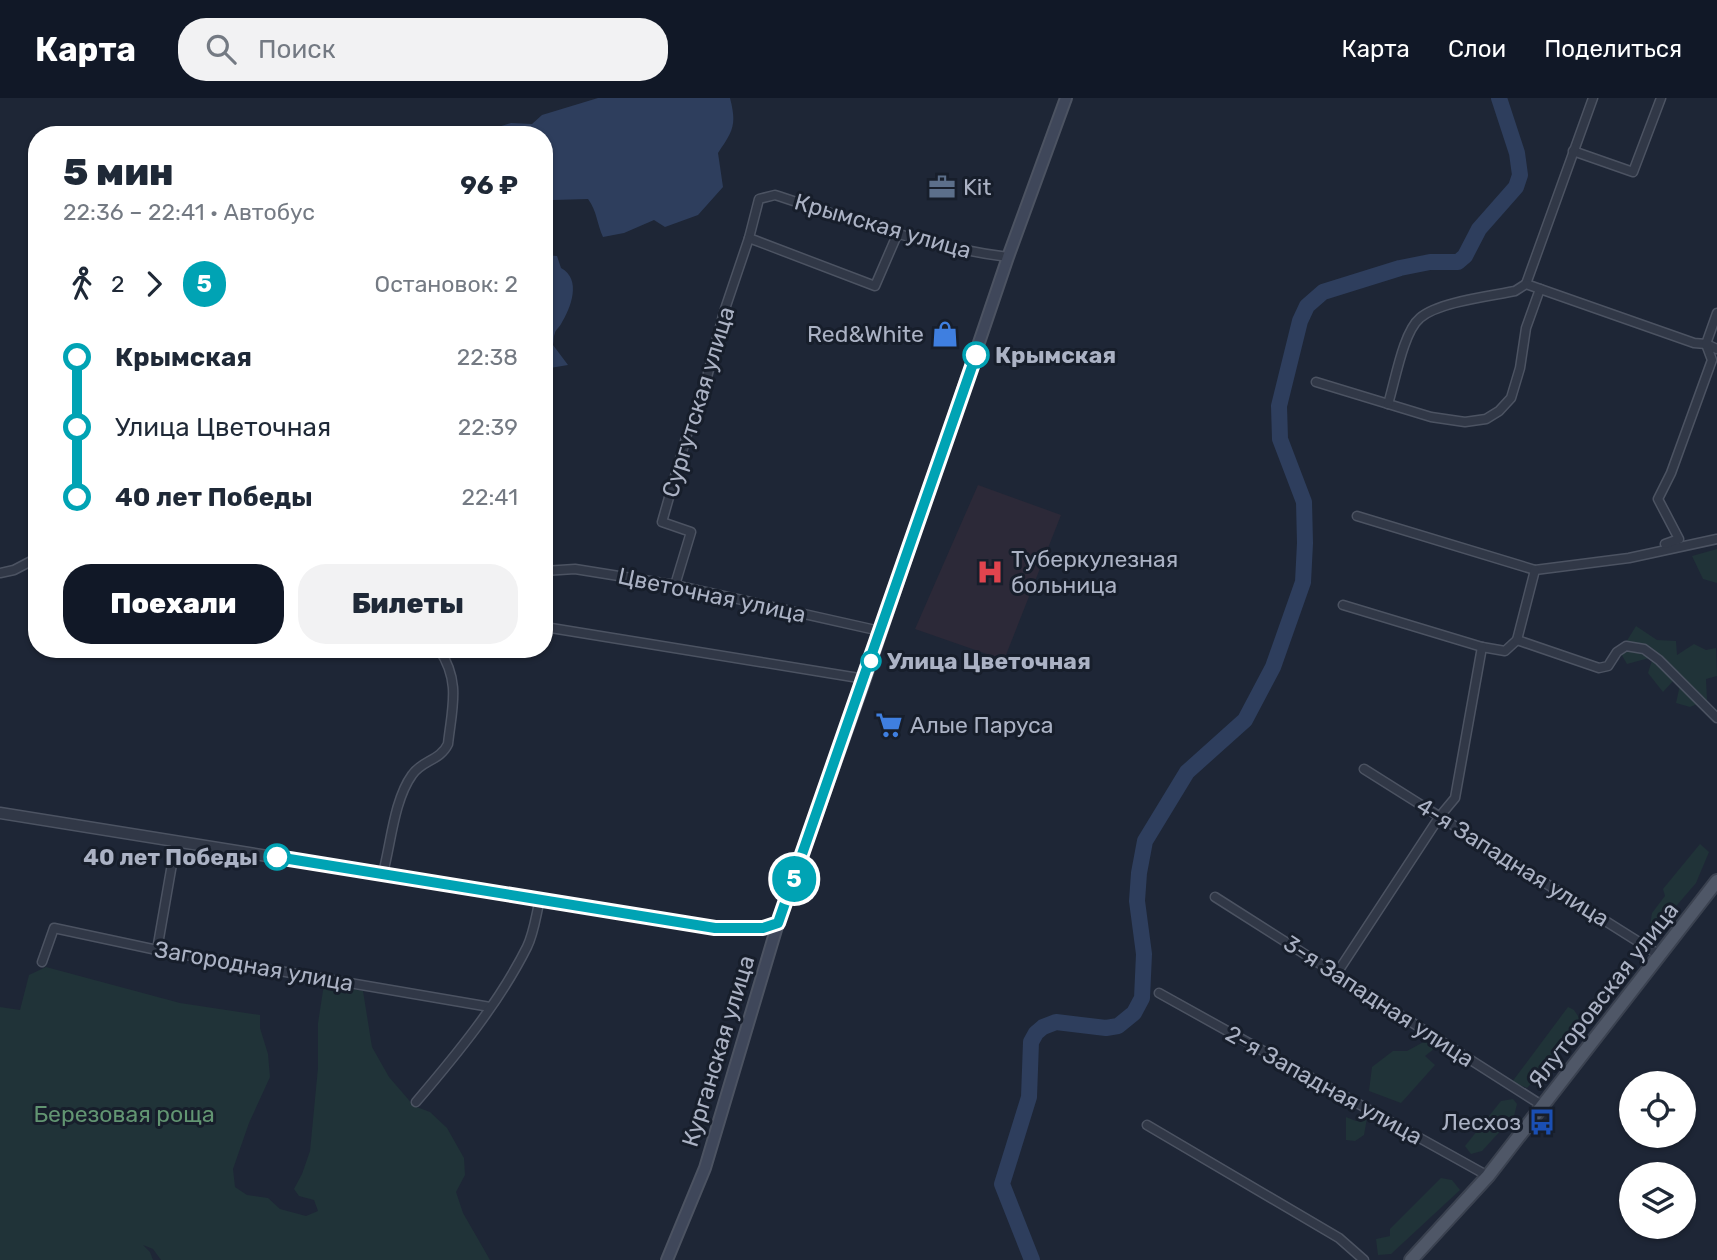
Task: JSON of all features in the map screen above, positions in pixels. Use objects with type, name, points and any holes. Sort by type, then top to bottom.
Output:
[{"type":"main road","name":"Курганская улица","points":[[667,1260],[705,1168],[778,923],[865,678],[1008,257],[1066,98]]},
{"type":"main road","name":"Ялуторовская улица","points":[[1411,1260],[1488,1176],[1717,881]]},
{"type":"street","points":[[1388,404],[1409,334],[1419,318],[1433,309],[1515,291],[1526,284],[1593,98]]},
{"type":"street","points":[[1573,151],[1633,172],[1661,98]]},
{"type":"street","name":"Крымская улица","points":[[748,238],[759,199],[775,195],[897,234],[978,253],[1008,257]]},
{"type":"street","points":[[748,238],[875,286],[897,234]]},
{"type":"street","name":"Сургутская улица","points":[[675,585],[691,531],[662,522],[688,431],[700,404],[724,312],[748,238]]},
{"type":"street","points":[[1526,284],[1717,349]]},
{"type":"street","points":[[1316,382],[1431,417],[1465,422],[1486,419],[1499,411],[1511,398],[1520,368],[1526,328],[1540,289]]},
{"type":"street","points":[[1629,558],[1679,539],[1658,499],[1671,473],[1712,360],[1706,344],[1717,313]]},
{"type":"street","points":[[1357,516],[1535,570],[1629,558],[1717,539]]},
{"type":"street","points":[[0,573],[28,563]]},
{"type":"street","name":"Цветочная улица","points":[[553,570],[575,569],[675,585],[880,631]]},
{"type":"street","points":[[1343,605],[1482,647],[1505,650],[1517,640],[1535,570]]},
{"type":"street","points":[[553,628],[865,678]]},
{"type":"street","points":[[1517,640],[1599,668],[1608,666],[1617,652],[1626,646],[1644,649],[1659,660],[1717,718]]},
{"type":"street","points":[[1337,973],[1440,816],[1455,798],[1482,647]]},
{"type":"street","points":[[383,873],[401,794],[417,767],[444,752],[447,744],[454,688],[449,664],[445,658]]},
{"type":"street","name":"4-я Западная улица","points":[[1364,769],[1661,956]]},
{"type":"street","points":[[0,813],[715,928],[763,928],[778,923]]},
{"type":"street","points":[[157,950],[176,841]]},
{"type":"street","name":"3-я Западная улица","points":[[1215,897],[1543,1107]]},
{"type":"street","points":[[416,1102],[451,1061],[490,1007],[528,945],[540,900]]},
{"type":"street","name":"Загородная улица","points":[[42,962],[54,928],[157,950],[490,1007]]},
{"type":"street","name":"2-я Западная улица","points":[[1159,993],[1488,1176]]},
{"type":"street","points":[[1147,1125],[1339,1238],[1364,1260]]},
{"type":"shaded area","name":"Туберкулезная больница","points":[[978,485],[1061,515],[1004,660],[915,629]]},
{"type":"green space","points":[[1717,549],[1717,583],[1703,579],[1692,556]]},
{"type":"green space","points":[[1636,626],[1657,640],[1676,641],[1677,655],[1694,644],[1706,650],[1716,648],[1717,676],[1706,679],[1707,700],[1690,707],[1676,703],[1680,685],[1673,681],[1663,692],[1648,673],[1653,657],[1627,664],[1620,652]]},
{"type":"green space","points":[[1700,844],[1709,852],[1696,883],[1659,926],[1650,925],[1652,913],[1665,896],[1663,889]]},
{"type":"green space","name":"Березовая роща","points":[[46,967],[180,1003],[260,1015],[270,1077],[249,1123],[233,1169],[235,1187],[247,1195],[268,1198],[280,1209],[306,1216],[318,1211],[314,1200],[299,1196],[294,1189],[310,1151],[318,1068],[318,1023],[324,984],[363,991],[372,1047],[389,1077],[414,1106],[430,1112],[447,1128],[464,1158],[465,1175],[456,1192],[463,1213],[490,1260],[161,1260],[153,1249],[143,1245],[153,1260],[0,1260],[0,1007],[20,1010],[29,975]]},
{"type":"green space","points":[[1568,1007],[1574,1010],[1580,1019],[1554,1058],[1527,1088],[1512,1082]]},
{"type":"green space","points":[[1429,1039],[1435,1048],[1425,1056],[1435,1065],[1401,1103],[1369,1091],[1372,1067],[1393,1051],[1407,1051]]},
{"type":"green space","points":[[1513,1099],[1517,1104],[1514,1116],[1482,1151],[1471,1154],[1465,1146],[1501,1101]]},
{"type":"green space","points":[[1346,1117],[1356,1121],[1367,1118],[1364,1135],[1355,1141],[1346,1140]]},
{"type":"green space","points":[[1441,1178],[1452,1180],[1460,1190],[1391,1254],[1378,1255],[1376,1239],[1390,1236],[1390,1229]]},
{"type":"water","points":[[598,98],[730,98],[732,127],[718,153],[723,187],[698,215],[665,227],[654,220],[624,233],[603,237],[588,199],[553,200],[553,126],[502,126],[511,123],[532,124],[542,115]]},
{"type":"water","points":[[553,256],[557,256],[561,268],[571,279],[573,286],[571,302],[554,336],[553,345]]},
{"type":"water","points":[[553,345],[568,365],[553,368]]},
{"type":"waterway","points":[[1032,1260],[1002,1184],[1029,1097],[1031,1042],[1043,1027],[1056,1022],[1106,1028],[1118,1026],[1134,1013],[1142,998],[1144,954],[1137,901],[1145,841],[1187,772],[1245,720],[1273,667],[1303,582],[1304,502],[1280,439],[1279,406],[1300,321],[1307,306],[1323,292],[1400,268],[1430,262],[1458,262],[1465,256],[1479,229],[1516,187],[1520,175],[1517,153],[1499,98]]},
{"type":"bus line","name":"5","points":[[277,857],[715,928],[763,928],[778,923],[976,355]]},
{"type":"place","name":"Kit","points":[[942,187]]},
{"type":"place","name":"Red&White","points":[[945,334]]},
{"type":"place","name":"Крымская","points":[[976,355]]},
{"type":"place","name":"Туберкулезная больница","points":[[990,572]]},
{"type":"place","name":"Улица Цветочная","points":[[871,661]]},
{"type":"place","name":"Алые Паруса","points":[[889,725]]},
{"type":"place","name":"40 лет Победы","points":[[277,857]]},
{"type":"place","name":"Лесхоз","points":[[1542,1122]]}]
